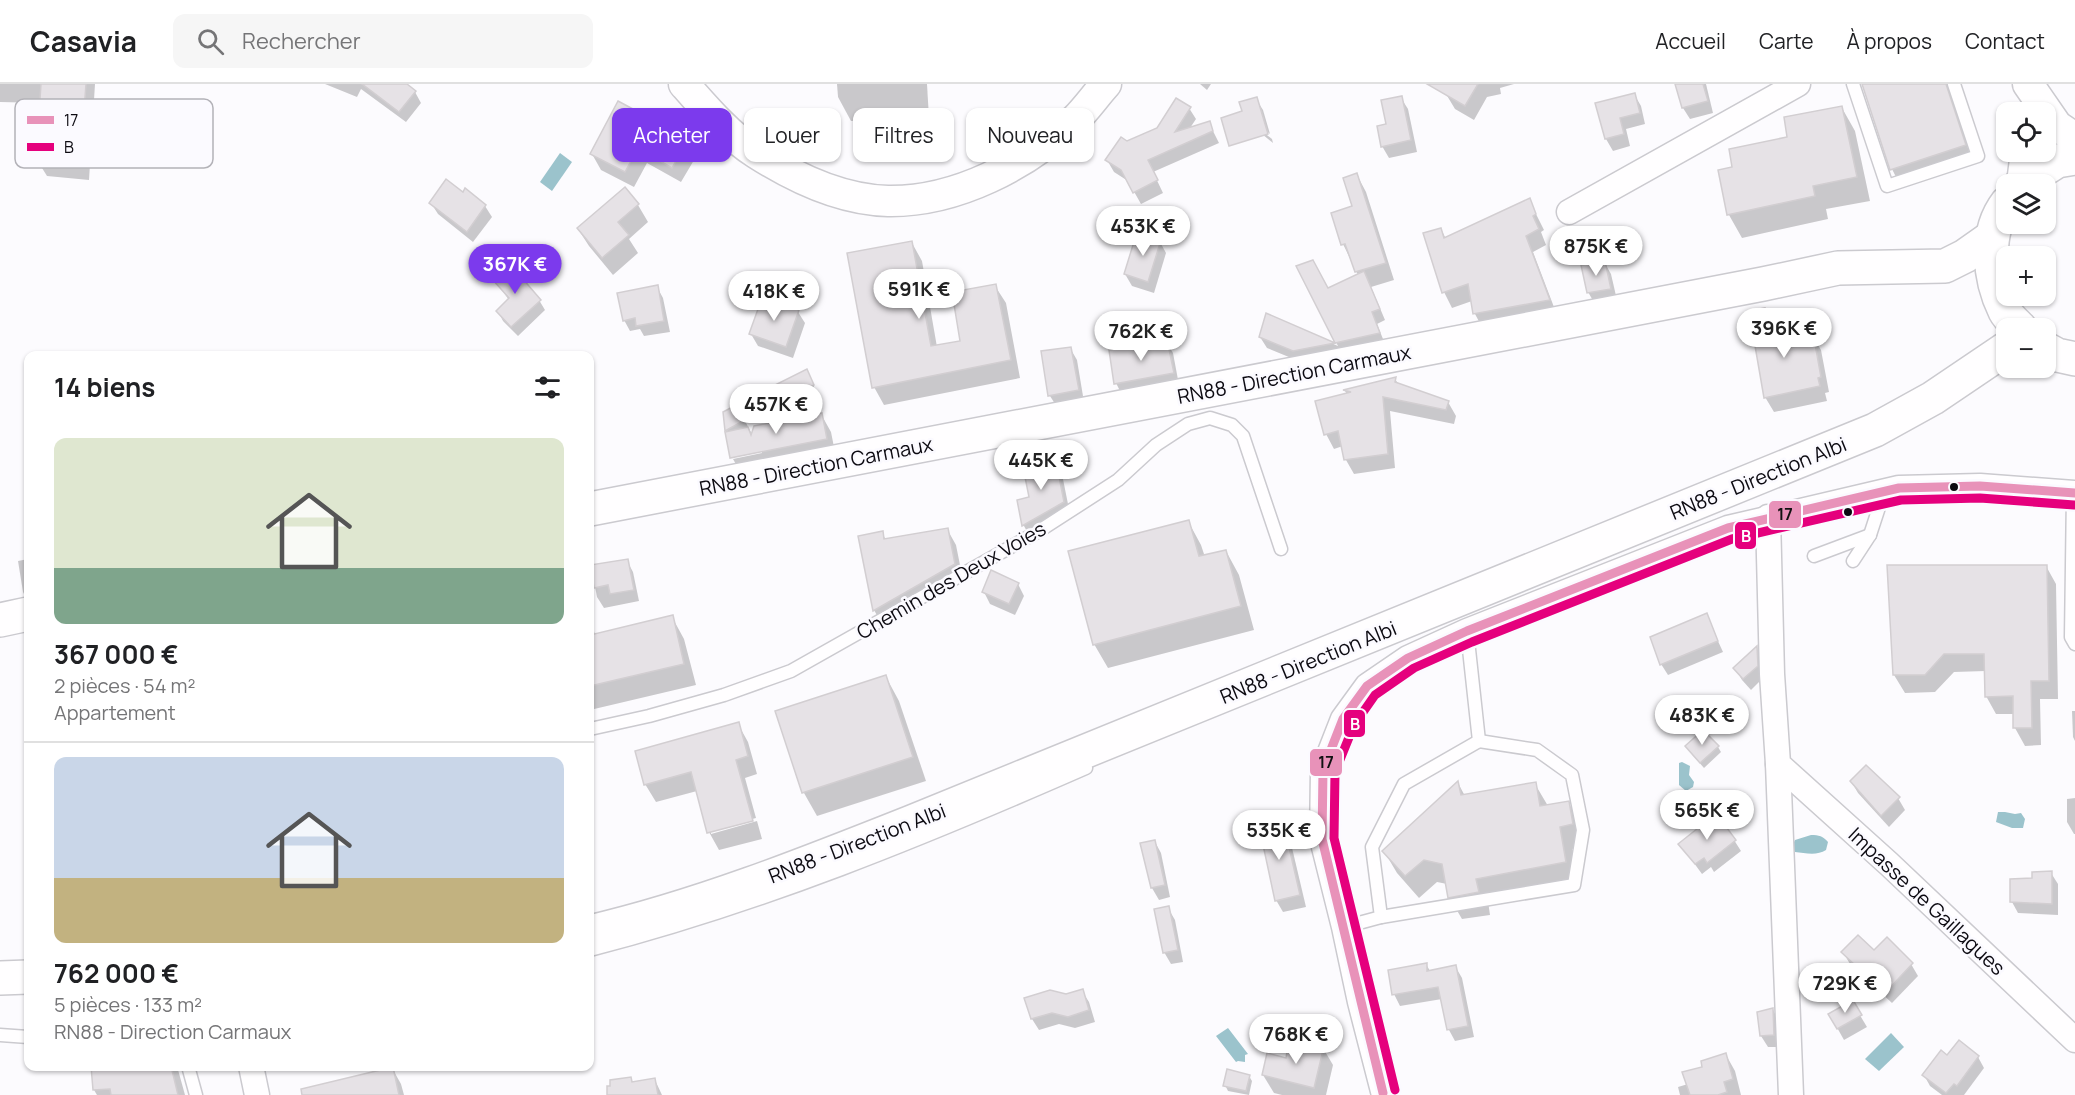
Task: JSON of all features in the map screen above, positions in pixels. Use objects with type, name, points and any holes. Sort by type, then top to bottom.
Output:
[{"type":"main road","points":[[2039,174],[2057,161],[2075,158]]},
{"type":"main road","points":[[1996,226],[1992,237],[1992,276],[2006,313],[2011,318]]},
{"type":"main road","name":"RN88 - Direction Carmaux","points":[[594,508],[1752,287],[1838,268],[1945,266],[1965,256],[1992,237]]},
{"type":"main road","points":[[2056,354],[2075,359]]},
{"type":"main road","name":"RN88 - Direction Albi","points":[[594,931],[771,877],[914,822],[1875,430],[1933,398],[1996,355]]},
{"type":"main road","points":[[0,620],[24,615]]},
{"type":"main road","points":[[0,978],[24,976]]},
{"type":"street","points":[[684,84],[708,112],[754,152],[774,164],[804,181],[855,196],[888,201],[933,197],[979,182],[1024,159],[1076,118],[1106,84]]},
{"type":"street","points":[[1569,212],[1798,84]]},
{"type":"street","points":[[2019,84],[2022,102]]},
{"type":"street","points":[[2028,84],[2057,126],[2075,138]]},
{"type":"street","points":[[1382,1094],[1322,839],[1323,770],[1343,719],[1367,686],[1408,658],[1467,631],[1728,528],[1768,517],[1899,488],[1980,486],[2074,493]]},
{"type":"street","points":[[1768,517],[1772,674],[1778,764],[1791,1095]]},
{"type":"street","name":"Impasse de Gaillagues","points":[[1778,764],[1889,864],[2075,1040]]},
{"type":"street","points":[[252,1071],[257,1095]]},
{"type":"lane","points":[[1852,84],[1887,186],[1978,156],[1954,84]]},
{"type":"lane","name":"Chemin des Deux Voies","points":[[594,728],[649,716],[724,695],[791,671],[1038,531],[1118,480],[1156,445],[1188,424],[1210,418],[1232,425],[1243,436],[1281,549]]},
{"type":"lane","points":[[1853,561],[1870,535],[1884,492]]},
{"type":"lane","points":[[2074,493],[2071,637],[2075,644]]},
{"type":"lane","points":[[1814,556],[1870,535]]},
{"type":"lane","points":[[1467,631],[1479,741]]},
{"type":"lane","points":[[1149,739],[1333,652]]},
{"type":"lane","points":[[1344,927],[1381,917],[1574,885],[1583,830],[1572,775],[1538,750],[1479,741],[1404,783],[1372,847],[1381,917]]},
{"type":"lane","points":[[594,949],[650,934],[781,892],[947,829],[1095,765]]},
{"type":"lane","points":[[0,1035],[24,1037]]},
{"type":"lane","points":[[189,1071],[196,1095]]},
{"type":"water","points":[[560,153],[572,162],[552,191],[540,182]]},
{"type":"water","points":[[1679,763],[1690,766],[1689,775],[1694,782],[1693,787],[1686,791],[1679,785]]},
{"type":"water","points":[[1998,812],[2021,813],[2025,819],[2023,828],[2012,828],[1996,822]]},
{"type":"water","points":[[1811,835],[1821,836],[1828,842],[1826,850],[1815,854],[1795,852],[1792,846],[1795,840]]},
{"type":"water","points":[[1228,1028],[1248,1054],[1245,1055],[1245,1062],[1236,1062],[1216,1036]]},
{"type":"water","points":[[1891,1033],[1904,1047],[1879,1071],[1865,1059]]},
{"type":"building","points":[[41,84],[86,84],[85,99],[40,99]]},
{"type":"building","points":[[362,84],[407,84],[416,91],[399,112]]},
{"type":"building","points":[[1427,84],[1478,84],[1465,106]]},
{"type":"building","points":[[1675,84],[1703,84],[1708,101],[1682,108]]},
{"type":"building","points":[[1862,84],[1946,84],[1966,145],[1890,170]]},
{"type":"building","points":[[1635,93],[1640,113],[1620,118],[1624,134],[1605,139],[1595,103]]},
{"type":"building","points":[[1402,96],[1411,140],[1381,147],[1377,126],[1386,124],[1381,100]]},
{"type":"building","points":[[1257,97],[1268,134],[1229,146],[1221,118],[1242,111],[1239,102]]},
{"type":"building","points":[[1176,98],[1191,107],[1175,132],[1210,121],[1213,131],[1148,160],[1158,180],[1133,193],[1121,170],[1105,160],[1121,137],[1127,141],[1157,128]]},
{"type":"building","points":[[618,101],[631,108],[614,108]]},
{"type":"building","points":[[1842,106],[1857,177],[1813,186],[1815,196],[1727,215],[1718,170],[1732,167],[1729,149],[1787,137],[1784,117]]},
{"type":"building","points":[[612,112],[612,162],[630,162],[625,172],[590,154]]},
{"type":"building","points":[[662,162],[676,162],[672,168]]},
{"type":"building","points":[[1357,173],[1386,263],[1355,272],[1345,244],[1341,245],[1331,213],[1352,206],[1343,178]]},
{"type":"building","points":[[446,179],[463,192],[465,188],[486,205],[467,232],[429,203]]},
{"type":"building","points":[[625,187],[639,204],[618,222],[629,235],[602,258],[577,228]]},
{"type":"building","points":[[1530,198],[1536,214],[1533,216],[1539,229],[1526,236],[1550,300],[1473,314],[1468,284],[1442,293],[1423,233],[1441,228],[1444,238]]},
{"type":"building","points":[[1137,232],[1161,240],[1148,282],[1124,274]]},
{"type":"building","points":[[912,241],[931,346],[960,341],[952,292],[996,284],[1011,360],[872,388],[847,253]]},
{"type":"building","points":[[1313,260],[1328,288],[1364,271],[1380,309],[1372,312],[1380,333],[1335,343],[1296,266]]},
{"type":"building","points":[[1605,261],[1611,289],[1587,293],[1581,265]]},
{"type":"building","points":[[509,263],[541,300],[511,327],[496,311],[509,298],[492,279]]},
{"type":"building","points":[[658,285],[664,321],[636,326],[635,318],[623,321],[617,293]]},
{"type":"building","points":[[762,298],[799,310],[786,347],[749,334]]},
{"type":"building","points":[[1765,308],[1771,341],[1813,333],[1821,377],[1818,378],[1820,386],[1764,398],[1749,311]]},
{"type":"building","points":[[1266,313],[1335,343],[1293,351],[1259,337]]},
{"type":"building","points":[[1167,340],[1174,373],[1114,384],[1109,350]]},
{"type":"building","points":[[1071,347],[1079,390],[1048,396],[1041,351]]},
{"type":"building","points":[[807,369],[814,385],[757,414],[763,391]]},
{"type":"building","points":[[1396,377],[1395,382],[1449,401],[1446,410],[1383,397],[1388,454],[1344,460],[1338,431],[1324,435],[1315,401],[1351,392],[1343,390]]},
{"type":"building","points":[[738,404],[745,420],[725,431],[723,412]]},
{"type":"building","points":[[822,413],[827,439],[730,458],[725,432],[748,427],[751,435],[754,426]]},
{"type":"building","points":[[1056,461],[1064,502],[1022,526],[1017,500],[1029,497],[1023,467]]},
{"type":"building","points":[[1189,520],[1199,556],[1226,550],[1241,606],[1093,645],[1068,551]]},
{"type":"building","points":[[948,528],[955,564],[873,611],[858,536],[883,531],[884,539]]},
{"type":"building","points":[[628,559],[634,590],[610,594],[608,585],[594,588],[594,564]]},
{"type":"building","points":[[1887,565],[2047,565],[2049,681],[2031,681],[2032,728],[2013,728],[2013,696],[1985,697],[1984,654],[1944,654],[1925,675],[1893,675]]},
{"type":"building","points":[[991,570],[1019,583],[1009,604],[982,592]]},
{"type":"building","points":[[1707,613],[1718,641],[1660,665],[1650,637]]},
{"type":"building","points":[[673,615],[684,664],[594,685],[594,634]]},
{"type":"building","points":[[1757,646],[1758,666],[1743,679],[1733,668]]},
{"type":"building","points":[[886,675],[913,757],[802,793],[775,711]]},
{"type":"building","points":[[739,722],[748,756],[736,760],[753,821],[707,833],[691,772],[644,785],[635,751]]},
{"type":"building","points":[[1703,730],[1719,746],[1700,763],[1685,746]]},
{"type":"building","points":[[1866,765],[1900,797],[1881,816],[1850,781]]},
{"type":"building","points":[[1458,781],[1461,795],[1536,782],[1540,806],[1569,801],[1573,824],[1560,827],[1566,862],[1476,879],[1479,892],[1448,898],[1442,864],[1424,860],[1405,876],[1382,851]]},
{"type":"building","points":[[1718,816],[1736,840],[1707,863],[1704,858],[1695,864],[1678,844],[1707,821],[1709,823]]},
{"type":"building","points":[[1283,821],[1300,895],[1275,901],[1259,826]]},
{"type":"building","points":[[1155,840],[1165,885],[1151,888],[1140,843]]},
{"type":"building","points":[[2052,871],[2052,904],[2010,902],[2010,879],[2032,878],[2032,872]]},
{"type":"building","points":[[1169,906],[1178,950],[1163,953],[1154,909]]},
{"type":"building","points":[[1858,935],[1874,950],[1887,937],[1913,963],[1885,993],[1841,952]]},
{"type":"building","points":[[1427,963],[1427,971],[1456,965],[1468,1026],[1447,1030],[1438,987],[1392,995],[1388,970]]},
{"type":"building","points":[[1083,989],[1089,1010],[1068,1017],[1052,1013],[1031,1019],[1024,998],[1050,990],[1066,994]]},
{"type":"building","points":[[1853,1000],[1862,1015],[1837,1029],[1828,1014]]},
{"type":"building","points":[[1773,1008],[1774,1035],[1760,1036],[1757,1012]]},
{"type":"building","points":[[1298,1040],[1324,1046],[1314,1088],[1262,1075],[1267,1053],[1286,1058],[1287,1052],[1295,1054]]},
{"type":"building","points":[[1959,1040],[1979,1056],[1957,1086],[1954,1084],[1946,1093],[1922,1075],[1941,1050],[1947,1055]]},
{"type":"building","points":[[1726,1053],[1733,1079],[1724,1082],[1727,1092],[1718,1095],[1690,1095],[1682,1072],[1702,1067],[1701,1061]]},
{"type":"building","points":[[1227,1069],[1250,1075],[1246,1091],[1223,1086]]},
{"type":"building","points":[[91,1071],[172,1071],[178,1095],[111,1095],[110,1089],[93,1090]]},
{"type":"building","points":[[376,1071],[394,1071],[399,1095],[302,1095],[301,1089]]},
{"type":"building","points":[[631,1077],[632,1082],[655,1078],[658,1095],[607,1095],[610,1080]]},
{"type":"transit line","name":"17","points":[[1383,1093],[1322,839],[1323,770],[1343,719],[1367,686],[1408,658],[1467,631],[1728,528],[1899,488],[1980,486],[2075,493]]},
{"type":"transit line","name":"B","points":[[1395,1090],[1334,838],[1335,772],[1354,725],[1375,695],[1414,668],[1472,642],[1732,539],[1901,500],[1980,498],[2074,505]]}]
